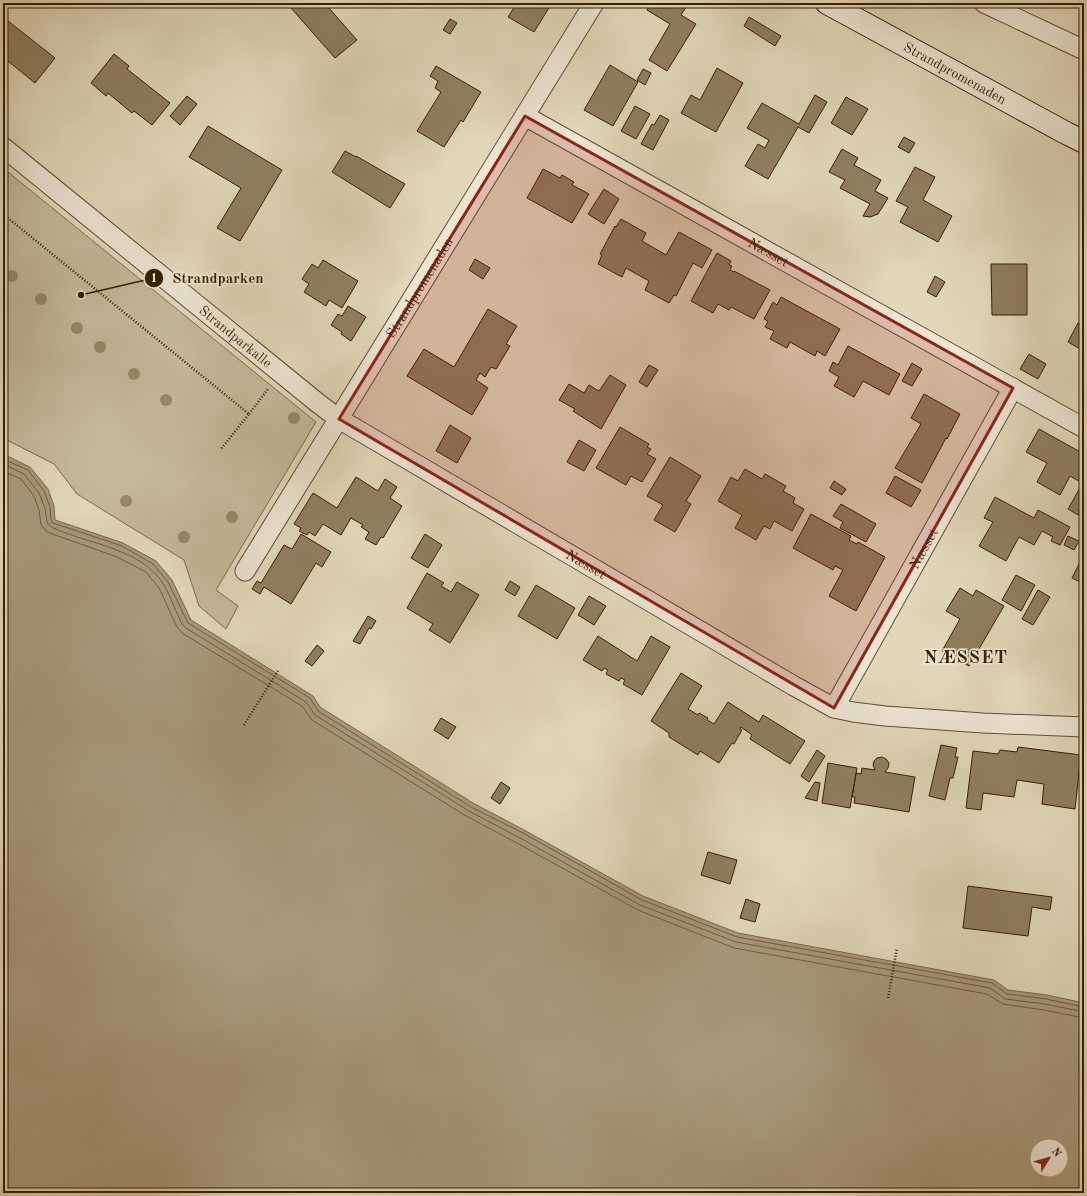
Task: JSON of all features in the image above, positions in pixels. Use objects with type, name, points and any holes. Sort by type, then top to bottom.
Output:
[{"type":"street","name":"Strandpromenaden","points":[[245,571],[594,3]]},
{"type":"street","name":"Strandpromenaden","points":[[827,3],[1084,142]]},
{"type":"street","points":[[991,5],[1084,50]]},
{"type":"street","name":"Næsset","points":[[525,116],[1084,428]]},
{"type":"street","name":"Strandparkalle","points":[[3,147],[339,419]]},
{"type":"street","name":"Næsset","points":[[834,708],[1012,388]]},
{"type":"street","name":"Næsset","points":[[339,419],[787,682],[834,708],[885,716],[983,723],[1084,727]]},
{"type":"path","points":[[3,214],[249,414]]},
{"type":"path","points":[[221,449],[281,373]]},
{"type":"path","points":[[244,725],[279,669]]},
{"type":"path","points":[[888,998],[898,948]]},
{"type":"highlighted area","points":[[525,116],[1013,388],[834,708],[339,419]]},
{"type":"shaded area","points":[[3,168],[316,422],[216,590],[238,606],[226,629],[199,606],[184,560],[77,494],[54,464],[3,438]]},
{"type":"water","points":[[3,454],[30,467],[48,489],[54,506],[55,520],[123,543],[156,561],[172,580],[191,620],[313,696],[320,707],[473,803],[643,896],[738,933],[994,980],[1008,990],[1047,995],[1084,1003],[1084,1193],[3,1193]]},
{"type":"building","points":[[297,3],[332,3],[328,7],[357,40],[335,58],[291,8]]},
{"type":"building","points":[[517,3],[552,3],[534,32],[508,17]]},
{"type":"building","points":[[651,3],[686,3],[684,6],[686,7],[681,15],[696,24],[667,71],[649,60],[670,24],[647,10]]},
{"type":"building","points":[[3,17],[55,58],[35,83],[3,57]]},
{"type":"building","points":[[749,17],[781,36],[775,46],[744,26]]},
{"type":"building","points":[[450,19],[457,23],[450,34],[443,30]]},
{"type":"building","points":[[114,54],[129,66],[127,69],[170,103],[152,125],[134,111],[132,113],[108,93],[106,96],[91,83]]},
{"type":"building","points":[[610,65],[638,82],[613,126],[584,110]]},
{"type":"building","points":[[436,66],[481,92],[463,122],[461,120],[444,147],[417,131],[441,92],[435,88],[438,81],[430,76]]},
{"type":"building","points":[[717,68],[743,83],[716,132],[681,113],[691,95],[700,100]]},
{"type":"building","points":[[643,69],[651,73],[645,85],[637,80]]},
{"type":"building","points":[[815,95],[827,102],[809,133],[798,127],[768,179],[745,166],[758,144],[765,148],[769,140],[747,128],[762,103],[799,124]]},
{"type":"building","points":[[187,96],[197,104],[180,125],[170,116]]},
{"type":"building","points":[[846,97],[868,109],[852,135],[831,123]]},
{"type":"building","points":[[635,106],[650,114],[636,139],[621,131]]},
{"type":"building","points":[[660,115],[669,120],[653,150],[641,144],[652,124],[654,125]]},
{"type":"building","points":[[208,126],[282,170],[240,241],[217,228],[241,188],[189,157]]},
{"type":"building","points":[[904,137],[915,143],[909,153],[898,147]]},
{"type":"building","points":[[842,149],[858,158],[854,165],[881,180],[875,191],[888,198],[878,214],[870,217],[863,216],[870,204],[840,188],[845,180],[829,172]]},
{"type":"building","points":[[345,151],[405,184],[390,208],[332,172]]},
{"type":"building","points":[[915,167],[935,177],[923,200],[952,216],[938,242],[900,222],[908,207],[896,201]]},
{"type":"building","points":[[543,169],[560,178],[562,175],[574,182],[572,185],[589,194],[572,223],[527,198]]},
{"type":"building","points":[[604,189],[619,199],[604,224],[588,214]]},
{"type":"building","points":[[621,219],[646,233],[642,241],[666,255],[679,232],[712,250],[702,268],[693,263],[676,296],[674,295],[669,303],[645,290],[649,281],[626,268],[622,277],[598,264],[602,255],[600,254],[615,226],[616,227]]},
{"type":"building","points":[[717,253],[731,261],[729,265],[732,266],[730,270],[770,290],[754,319],[731,307],[729,310],[718,304],[713,313],[691,301]]},
{"type":"building","points":[[475,259],[490,268],[483,279],[469,270]]},
{"type":"building","points":[[323,260],[358,281],[342,308],[329,300],[326,306],[304,292],[309,284],[302,279],[312,264],[318,268]]},
{"type":"building","points":[[991,264],[1027,264],[1027,315],[992,315]]},
{"type":"building","points":[[935,276],[945,282],[936,297],[927,292]]},
{"type":"building","points":[[781,297],[840,329],[825,356],[817,351],[815,356],[790,342],[787,348],[770,339],[774,331],[765,327],[768,321],[764,319],[773,302],[777,305]]},
{"type":"building","points":[[348,306],[366,317],[351,341],[341,334],[342,332],[331,325],[338,314],[342,316]]},
{"type":"building","points":[[488,309],[517,326],[506,344],[510,346],[496,369],[491,367],[485,377],[480,373],[476,380],[488,388],[472,415],[407,376],[424,349],[454,367]]},
{"type":"building","points":[[1078,323],[1083,326],[1084,325],[1084,351],[1068,342]]},
{"type":"building","points":[[848,346],[900,374],[889,395],[863,381],[854,397],[834,386],[839,377],[829,371],[833,362],[838,365]]},
{"type":"building","points":[[1029,354],[1046,364],[1038,379],[1020,369]]},
{"type":"building","points":[[912,363],[922,369],[912,386],[902,381]]},
{"type":"building","points":[[649,365],[658,370],[647,387],[639,382]]},
{"type":"building","points":[[610,375],[626,385],[601,429],[573,411],[575,409],[559,400],[569,384],[584,393],[589,385],[599,391]]},
{"type":"building","points":[[924,394],[960,414],[922,483],[895,468],[921,424],[911,418]]},
{"type":"building","points":[[450,425],[471,438],[457,463],[436,451]]},
{"type":"building","points":[[620,427],[649,444],[647,447],[651,449],[647,454],[656,459],[642,482],[631,476],[626,485],[596,468]]},
{"type":"building","points":[[1039,429],[1084,454],[1084,484],[1070,476],[1060,495],[1037,482],[1047,463],[1026,452]]},
{"type":"building","points":[[579,440],[596,450],[584,471],[567,462]]},
{"type":"building","points":[[670,457],[701,476],[686,501],[691,504],[675,532],[654,520],[663,505],[647,496]]},
{"type":"building","points":[[745,469],[762,479],[765,474],[786,486],[783,491],[795,498],[793,503],[804,509],[792,531],[774,521],[770,529],[764,526],[756,540],[735,528],[742,515],[718,501],[731,477],[738,481]]},
{"type":"building","points":[[895,476],[921,490],[911,507],[886,493]]},
{"type":"building","points":[[356,477],[378,491],[385,479],[397,487],[390,498],[402,506],[383,538],[381,537],[376,545],[365,539],[369,532],[361,527],[363,525],[351,518],[341,535],[323,524],[315,536],[309,532],[307,535],[299,531],[301,528],[294,524],[313,493],[337,508]]},
{"type":"building","points":[[834,481],[846,489],[842,495],[830,488]]},
{"type":"building","points":[[1081,486],[1084,488],[1084,503],[1078,515],[1068,509]]},
{"type":"building","points":[[995,497],[1034,518],[1038,510],[1070,527],[1060,545],[1051,541],[1053,537],[1042,531],[1034,545],[1019,537],[1006,561],[979,546],[993,522],[984,518]]},
{"type":"building","points":[[841,504],[876,524],[866,542],[840,528],[843,522],[833,516]]},
{"type":"building","points":[[811,514],[851,536],[849,540],[857,544],[858,542],[885,557],[856,611],[829,596],[843,570],[835,566],[833,570],[793,548]]},
{"type":"building","points":[[301,534],[331,552],[322,567],[316,563],[291,604],[264,587],[260,594],[252,589],[257,581],[261,583],[284,545],[292,549]]},
{"type":"building","points":[[425,534],[442,545],[428,568],[411,558]]},
{"type":"building","points":[[1068,536],[1079,541],[1074,550],[1064,545]]},
{"type":"building","points":[[1081,560],[1084,561],[1084,584],[1072,578]]},
{"type":"building","points":[[427,573],[444,583],[441,586],[451,592],[457,582],[479,595],[450,643],[429,630],[433,624],[407,608]]},
{"type":"building","points":[[1016,575],[1035,585],[1021,611],[1002,600]]},
{"type":"building","points":[[510,581],[520,587],[515,596],[505,590]]},
{"type":"building","points":[[536,585],[575,608],[557,639],[518,616]]},
{"type":"building","points":[[960,588],[973,596],[976,590],[1004,606],[969,666],[942,651],[960,619],[946,611]]},
{"type":"building","points":[[1038,590],[1050,597],[1033,625],[1022,619]]},
{"type":"building","points":[[589,596],[606,606],[594,625],[578,615]]},
{"type":"building","points":[[368,616],[376,621],[371,629],[369,628],[360,644],[353,641]]},
{"type":"building","points":[[598,636],[637,661],[651,636],[670,647],[642,695],[623,684],[625,680],[621,678],[619,681],[606,674],[608,670],[604,668],[602,671],[583,660]]},
{"type":"building","points":[[317,645],[324,651],[312,666],[305,661]]},
{"type":"building","points":[[681,673],[702,686],[688,709],[698,715],[699,713],[708,718],[707,720],[714,724],[728,702],[759,722],[763,715],[805,741],[790,764],[750,739],[752,735],[741,727],[740,729],[742,730],[734,744],[732,743],[719,763],[700,751],[698,755],[669,737],[669,733],[651,721]]},
{"type":"building","points":[[441,718],[456,727],[448,739],[434,730]]},
{"type":"building","points":[[941,745],[957,748],[955,757],[958,757],[953,778],[950,778],[945,800],[929,796]]},
{"type":"building","points":[[1018,747],[1081,755],[1075,809],[1042,804],[1044,784],[1017,780],[1014,797],[983,793],[981,810],[966,808],[973,751],[998,754],[1000,750],[1017,752]]},
{"type":"building","points":[[817,750],[825,756],[809,782],[801,776]]},
{"type":"building","points":[[882,757],[889,763],[885,772],[915,777],[909,812],[854,803],[855,797],[852,797],[856,773],[861,774],[862,768],[875,770],[873,765],[874,761],[877,758]]},
{"type":"building","points":[[828,763],[857,768],[850,808],[822,803]]},
{"type":"building","points":[[501,782],[510,788],[500,804],[491,798]]},
{"type":"building","points":[[815,782],[820,783],[817,801],[805,798]]},
{"type":"building","points":[[708,852],[737,860],[730,884],[701,875]]},
{"type":"building","points":[[968,886],[1052,897],[1050,910],[1032,907],[1028,936],[963,928]]},
{"type":"building","points":[[746,899],[760,904],[755,922],[740,918]]},
{"type":"place","name":"Strandparken","points":[[81,295]]},
{"type":"district","name":"NÆSSET","points":[[966,657]]}]
